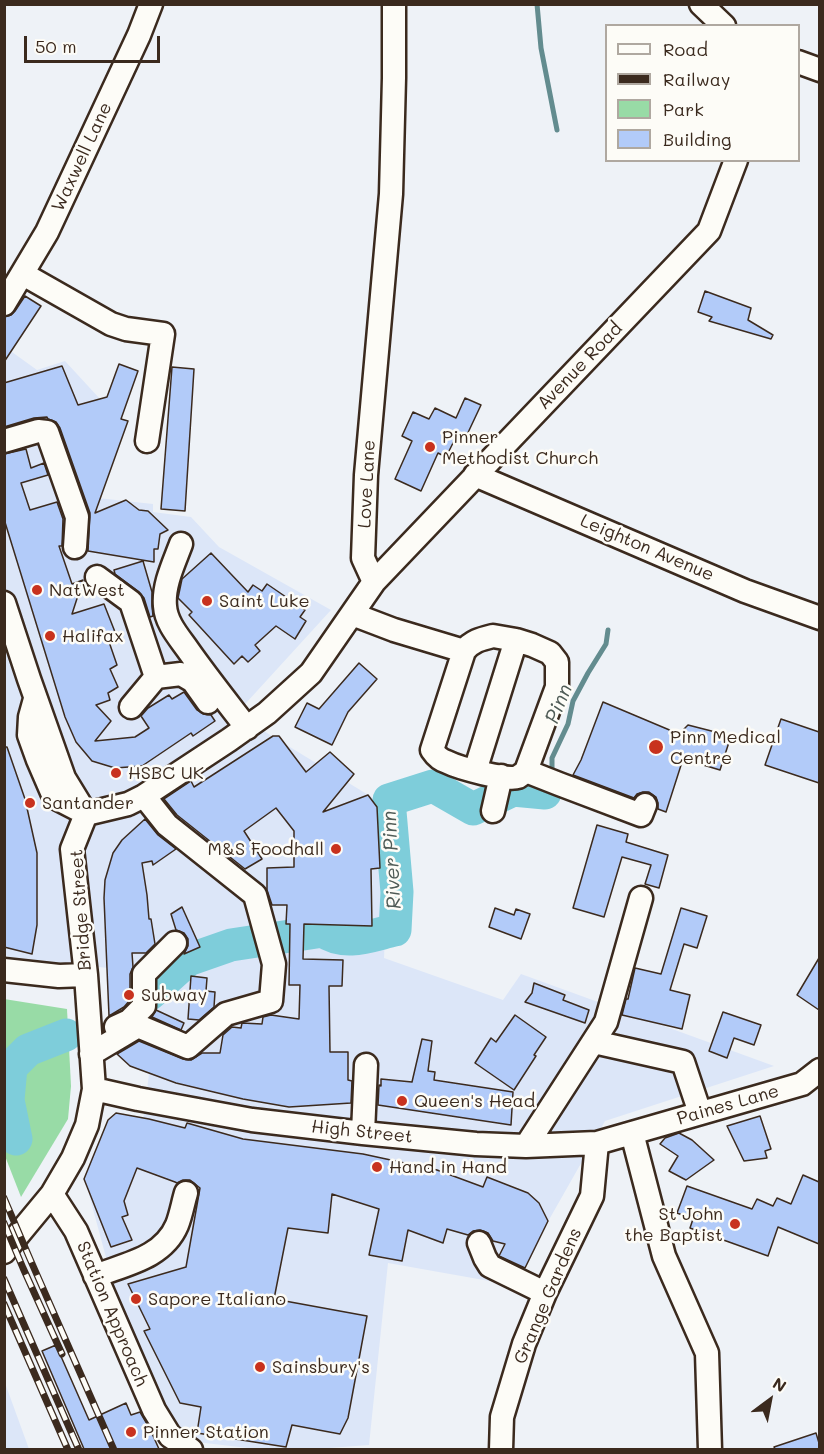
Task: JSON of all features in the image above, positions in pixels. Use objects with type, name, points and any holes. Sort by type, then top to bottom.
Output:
[{"type":"street","name":"Waxwell Lane","points":[[4,304],[47,232],[139,35],[151,4]]},
{"type":"street","name":"Love Lane","points":[[374,582],[363,558],[366,475],[391,194],[394,4]]},
{"type":"street","points":[[701,4],[722,24]]},
{"type":"street","points":[[800,63],[819,70]]},
{"type":"street","name":"Avenue Road","points":[[374,582],[709,231],[735,162]]},
{"type":"street","points":[[23,274],[111,324],[126,329],[163,334],[147,441]]},
{"type":"street","points":[[4,441],[38,431],[47,432],[77,517],[75,547]]},
{"type":"street","name":"Leighton Avenue","points":[[475,475],[745,591],[819,618]]},
{"type":"street","points":[[181,544],[166,588],[164,603],[166,616],[241,732]]},
{"type":"street","points":[[97,577],[130,602],[156,677]]},
{"type":"street","points":[[4,603],[9,634],[36,699],[64,778],[86,814],[128,804],[144,796],[267,713],[311,673],[374,582]]},
{"type":"street","points":[[352,614],[394,630],[464,651]]},
{"type":"street","points":[[500,781],[446,762],[436,757],[432,750],[464,651],[470,644],[493,636],[516,640],[550,653],[557,662],[557,687],[531,773]]},
{"type":"street","points":[[475,771],[516,640]]},
{"type":"street","points":[[131,707],[156,677],[181,674],[193,681],[241,732]]},
{"type":"street","points":[[493,811],[500,781],[507,777],[518,777],[531,773],[641,814],[645,805]]},
{"type":"street","points":[[91,1046],[138,1026],[188,1047],[226,1014],[271,1001],[274,964],[255,895],[167,825],[144,796]]},
{"type":"street","name":"Bridge Street","points":[[4,1252],[52,1194],[73,1158],[87,1125],[94,1089],[86,975],[72,849],[86,814]]},
{"type":"street","points":[[526,1146],[606,1022],[641,898]]},
{"type":"street","points":[[91,1046],[129,1021],[144,1006],[144,974],[175,943]]},
{"type":"street","points":[[4,970],[59,976],[86,975]]},
{"type":"street","points":[[594,1042],[683,1062],[700,1113]]},
{"type":"street","points":[[363,1133],[366,1065]]},
{"type":"street","name":"Paines Lane","points":[[632,1133],[801,1084],[819,1070]]},
{"type":"street","name":"High Street","points":[[94,1089],[252,1120],[476,1144],[526,1146],[597,1143],[632,1133]]},
{"type":"street","points":[[632,1133],[664,1256],[707,1353],[710,1449]]},
{"type":"street","name":"Grange Gardens","points":[[501,1449],[502,1417],[524,1344],[545,1293],[592,1196],[597,1143]]},
{"type":"street","points":[[96,1276],[150,1256],[164,1246],[177,1226],[186,1193]]},
{"type":"street","name":"Station Approach","points":[[52,1194],[76,1231],[154,1410],[170,1436],[191,1449]]},
{"type":"street","points":[[479,1243],[490,1266],[545,1293]]},
{"type":"shaded area","points":[[5,347],[37,370],[65,361],[100,399],[72,486],[79,496],[153,504],[153,512],[191,517],[219,547],[331,610],[236,714],[383,804],[387,891],[384,958],[503,1000],[521,974],[774,1066],[605,1121],[512,1285],[388,1263],[369,1445],[265,1450],[188,1441],[174,1423],[114,1287],[87,1187],[113,1119],[143,1121],[149,1074],[115,1054],[108,968],[5,955]]},
{"type":"shaded area","points":[[5,1383],[29,1449],[5,1449]]},
{"type":"green space","points":[[4,999],[67,1009],[71,1086],[68,1119],[21,1197],[5,1156]]},
{"type":"building","points":[[705,291],[751,308],[748,320],[773,335],[771,339],[709,321],[712,317],[698,312]]},
{"type":"building","points":[[25,296],[41,306],[4,362],[4,317],[15,311]]},
{"type":"building","points":[[119,364],[138,371],[121,419],[128,421],[95,513],[126,500],[139,510],[148,511],[168,530],[160,534],[158,549],[154,549],[154,562],[88,551],[90,513],[56,422],[47,417],[34,418],[4,427],[4,383],[62,366],[78,405],[107,397]]},
{"type":"building","points":[[172,367],[194,369],[185,511],[161,509]]},
{"type":"building","name":"Pinner Methodist Church","points":[[465,398],[481,405],[465,439],[457,435],[446,457],[438,453],[421,491],[395,479],[412,441],[402,436],[413,412],[429,419],[435,408],[456,418]]},
{"type":"building","points":[[26,449],[31,468],[44,463],[48,475],[21,483],[30,510],[57,502],[63,519],[62,546],[59,546],[72,584],[83,580],[72,614],[104,604],[115,632],[107,636],[117,665],[110,669],[118,687],[108,693],[110,700],[96,705],[111,721],[95,741],[135,737],[149,728],[141,716],[148,708],[169,695],[172,699],[184,692],[197,710],[211,715],[215,721],[193,736],[191,733],[142,766],[115,768],[92,761],[76,742],[65,717],[4,519],[4,454]]},
{"type":"building","name":"Saint Luke","points":[[211,553],[248,592],[253,585],[262,591],[267,584],[305,610],[300,617],[306,621],[295,639],[276,626],[255,645],[260,651],[248,662],[242,656],[234,664],[189,615],[192,612],[178,598],[182,579]]},
{"type":"building","points":[[143,561],[152,592],[153,616],[150,617],[144,598],[115,574],[114,570]]},
{"type":"building","points":[[359,663],[377,679],[348,712],[332,745],[295,727],[307,703],[319,709]]},
{"type":"building","name":"Pinn Medical Centre","points":[[603,702],[679,734],[688,725],[731,736],[720,770],[683,759],[666,812],[658,809],[656,797],[649,792],[637,794],[634,798],[573,775]]},
{"type":"building","points":[[781,719],[819,732],[819,783],[765,765]]},
{"type":"building","points":[[273,736],[279,736],[306,772],[330,752],[354,774],[323,812],[368,795],[377,807],[380,868],[371,869],[372,926],[304,924],[303,959],[343,960],[342,986],[329,986],[330,1052],[348,1052],[348,1080],[352,1081],[351,1103],[289,1107],[243,1099],[176,1083],[130,1066],[117,1054],[139,1041],[183,1059],[191,1060],[202,1053],[220,1053],[223,1035],[232,1027],[241,1028],[242,1023],[262,1024],[263,1017],[271,1015],[299,1019],[300,985],[289,985],[290,924],[286,924],[287,905],[272,905],[267,890],[267,868],[294,867],[294,831],[276,808],[244,831],[262,859],[245,869],[177,815],[164,799],[191,781],[194,787]]},
{"type":"building","points":[[4,747],[7,747],[25,799],[37,853],[37,925],[32,954],[4,947]]},
{"type":"building","points":[[145,819],[158,835],[176,849],[153,865],[152,861],[142,863],[149,919],[151,919],[155,944],[146,953],[132,953],[130,1000],[124,1007],[109,1016],[105,880],[113,853],[122,840]]},
{"type":"building","points":[[597,825],[628,834],[626,842],[668,855],[659,888],[645,884],[651,865],[622,857],[604,917],[573,908]]},
{"type":"building","points":[[182,907],[200,947],[184,954],[188,946],[188,939],[184,933],[176,930],[171,914]]},
{"type":"building","points":[[495,908],[514,915],[516,909],[530,914],[521,939],[489,927]]},
{"type":"building","points":[[681,908],[707,916],[697,948],[684,944],[670,990],[690,995],[682,1029],[622,1015],[635,968],[661,974]]},
{"type":"building","points":[[819,958],[819,1010],[797,995]]},
{"type":"building","points":[[191,976],[207,978],[206,991],[215,992],[214,1007],[199,1020],[188,1019]]},
{"type":"building","points":[[534,983],[565,995],[563,1000],[589,1010],[585,1023],[525,1002],[532,993]]},
{"type":"building","points":[[156,1010],[184,1023],[181,1030],[152,1017]]},
{"type":"building","points":[[723,1012],[761,1025],[754,1045],[734,1038],[727,1058],[709,1051]]},
{"type":"building","points":[[515,1015],[546,1037],[514,1090],[475,1063],[491,1038],[496,1042]]},
{"type":"building","points":[[422,1039],[432,1041],[428,1071],[435,1072],[434,1080],[513,1092],[511,1125],[378,1105],[381,1079],[412,1082]]},
{"type":"building","points":[[116,1113],[185,1128],[187,1123],[243,1139],[363,1154],[437,1170],[483,1187],[487,1177],[528,1193],[539,1203],[548,1221],[525,1268],[499,1256],[505,1244],[493,1241],[488,1233],[480,1230],[468,1235],[447,1229],[443,1243],[408,1230],[402,1261],[369,1255],[379,1209],[332,1194],[328,1233],[288,1228],[274,1299],[367,1316],[348,1418],[340,1434],[292,1425],[286,1447],[197,1433],[201,1407],[180,1403],[144,1331],[150,1329],[128,1284],[186,1267],[200,1188],[190,1180],[177,1183],[137,1168],[124,1201],[128,1215],[122,1217],[132,1240],[111,1247],[84,1179],[108,1120]]},
{"type":"building","points":[[760,1116],[771,1149],[765,1151],[767,1158],[744,1161],[727,1126]]},
{"type":"building","points":[[679,1133],[692,1140],[714,1160],[686,1180],[669,1171],[678,1156],[660,1144],[665,1138]]},
{"type":"building","points":[[803,1175],[819,1182],[819,1244],[778,1227],[768,1256],[690,1228],[693,1219],[677,1213],[687,1186],[752,1209],[757,1199],[773,1206],[777,1198],[791,1204]]},
{"type":"building","points":[[56,1345],[89,1420],[126,1403],[131,1415],[140,1412],[159,1449],[84,1449],[42,1351]]},
{"type":"building","points":[[816,1433],[819,1449],[775,1449],[774,1447]]},
{"type":"waterway","points":[[537,4],[541,48],[557,130]]},
{"type":"waterway","name":"Pinn","points":[[552,774],[552,758],[568,724],[573,701],[606,644],[608,630]]},
{"type":"waterway","name":"River Pinn","points":[[150,994],[188,960],[231,945],[323,931],[331,936],[349,939],[395,930],[397,892],[389,800],[433,786],[473,809],[513,790],[545,793]]},
{"type":"waterway","name":"River Pinn","points":[[16,1139],[8,1100],[11,1067],[28,1050],[66,1035]]},
{"type":"railway","points":[[4,1198],[114,1450]]},
{"type":"railway","points":[[4,1223],[62,1354]]},
{"type":"railway","points":[[4,1279],[79,1450]]},
{"type":"railway","points":[[4,1304],[68,1450]]},
{"type":"place","name":"Pinner Methodist Church","points":[[430,447]]},
{"type":"place","name":"NatWest","points":[[37,590]]},
{"type":"place","name":"Saint Luke","points":[[207,601]]},
{"type":"place","name":"Halifax","points":[[50,636]]},
{"type":"place","name":"Pinn Medical Centre","points":[[656,747]]},
{"type":"place","name":"HSBC UK","points":[[116,773]]},
{"type":"place","name":"Santander","points":[[30,803]]},
{"type":"place","name":"M&S Foodhall","points":[[336,849]]},
{"type":"place","name":"Subway","points":[[129,995]]},
{"type":"place","name":"Queen's Head","points":[[402,1101]]},
{"type":"place","name":"Hand in Hand","points":[[377,1167]]},
{"type":"place","name":"St John the Baptist","points":[[735,1224]]},
{"type":"place","name":"Sapore Italiano","points":[[136,1299]]},
{"type":"place","name":"Sainsbury's","points":[[260,1367]]},
{"type":"place","name":"Pinner Station","points":[[131,1432]]}]
